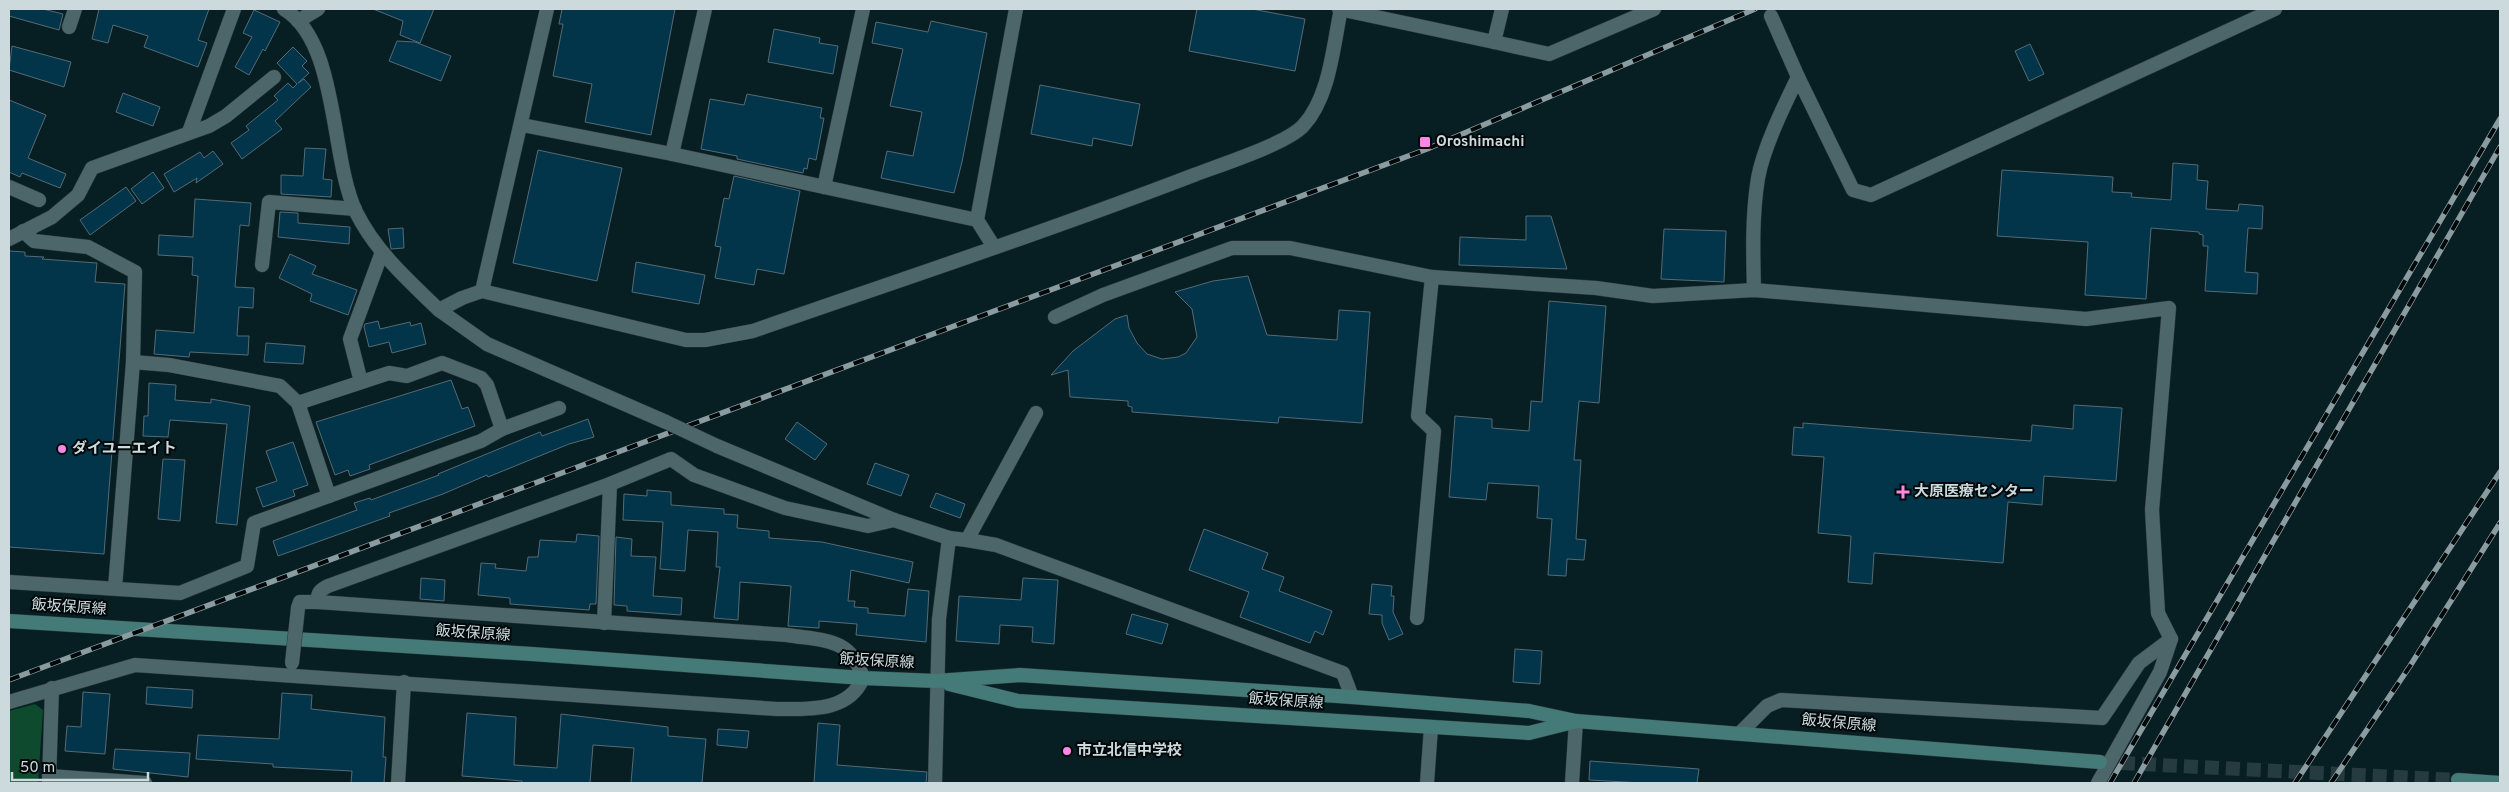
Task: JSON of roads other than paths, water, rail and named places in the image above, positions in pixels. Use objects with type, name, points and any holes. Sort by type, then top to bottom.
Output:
[{"type":"main road","name":"飯坂保原線","points":[[9,621],[532,654],[864,678],[936,681],[1020,675],[1352,697],[1529,711],[1576,721],[1741,732],[2100,762]]},
{"type":"main road","name":"飯坂保原線","points":[[936,681],[1018,701],[1431,727],[1529,733],[1576,721]]},
{"type":"main road","points":[[2458,780],[2500,783]]},
{"type":"street","points":[[69,27],[75,9]]},
{"type":"street","points":[[189,132],[234,9]]},
{"type":"street","points":[[284,9],[303,26],[322,68],[348,191],[355,209],[382,252],[440,310],[487,344],[718,446],[894,520],[949,538],[996,545],[1344,672],[1352,697]]},
{"type":"street","points":[[298,21],[318,9]]},
{"type":"street","points":[[482,292],[522,125],[547,9]]},
{"type":"street","points":[[672,154],[705,9]]},
{"type":"street","points":[[824,187],[863,9]]},
{"type":"street","points":[[994,246],[977,220],[1016,9]]},
{"type":"street","points":[[440,310],[462,298],[482,292],[665,337],[705,340],[753,331],[1180,181],[1248,155],[1296,132],[1316,108],[1326,79],[1340,9],[1549,54],[1654,9]]},
{"type":"street","points":[[1494,42],[1502,9]]},
{"type":"street","points":[[1771,16],[1798,77],[1853,190],[1871,195],[2275,9]]},
{"type":"street","points":[[9,239],[52,217],[78,195],[92,168],[209,126],[226,116],[274,77]]},
{"type":"street","points":[[1754,290],[1752,233],[1759,176],[1780,114],[1798,77]]},
{"type":"street","points":[[522,125],[672,154],[977,220]]},
{"type":"street","points":[[9,187],[39,200]]},
{"type":"street","points":[[262,264],[269,202],[355,209]]},
{"type":"street","points":[[23,232],[34,241],[88,247],[135,272],[133,362],[115,588]]},
{"type":"street","points":[[1055,317],[1104,295],[1232,248],[1290,248],[1432,277],[1596,288],[1653,296],[1754,290],[2086,319],[2169,308],[2152,510],[2158,613],[2172,639],[2160,672],[2098,783]]},
{"type":"street","points":[[362,382],[350,339],[382,252]]},
{"type":"street","points":[[1417,618],[1434,431],[1418,416],[1432,277]]},
{"type":"street","points":[[133,362],[169,365],[280,386],[298,403],[330,496]]},
{"type":"street","points":[[298,403],[389,373],[407,376],[442,363],[481,378],[487,385],[502,429]]},
{"type":"street","points":[[9,582],[180,593],[247,566],[254,523],[481,441],[502,429],[559,408]]},
{"type":"street","points":[[967,540],[1036,413]]},
{"type":"street","points":[[318,602],[318,595],[321,590],[328,586],[610,484],[671,459],[694,475],[785,508],[868,526],[894,520]]},
{"type":"street","points":[[604,623],[610,484]]},
{"type":"street","points":[[935,783],[939,619],[949,538]]},
{"type":"street","points":[[9,702],[135,665],[292,669],[404,682],[804,709],[821,708],[849,699],[859,688],[864,678],[856,658],[851,652],[829,642],[787,636],[318,602],[300,602],[292,669]]},
{"type":"street","points":[[1741,732],[1767,706],[1781,700],[2102,718],[2140,663],[2172,639]]},
{"type":"street","points":[[398,783],[404,682]]},
{"type":"street","points":[[52,688],[49,780],[145,783]]},
{"type":"street","points":[[1572,783],[1576,721]]},
{"type":"street","points":[[1427,783],[1431,727]]},
{"type":"tunnel","points":[[2100,762],[2458,780]]},
{"type":"railway","points":[[9,680],[1427,149],[1755,9]]},
{"type":"railway","points":[[2110,783],[2500,119]]},
{"type":"railway","points":[[2134,783],[2500,147]]},
{"type":"railway","points":[[2295,783],[2500,472]]},
{"type":"railway","points":[[2331,783],[2410,666],[2500,523]]},
{"type":"place","name":"Oroshimachi","points":[[1425,142]]},
{"type":"place","name":"ダイユーエイト","points":[[62,449]]},
{"type":"place","name":"大原医療センター","points":[[1903,492]]},
{"type":"place","name":"市立北信中学校","points":[[1067,751]]}]
